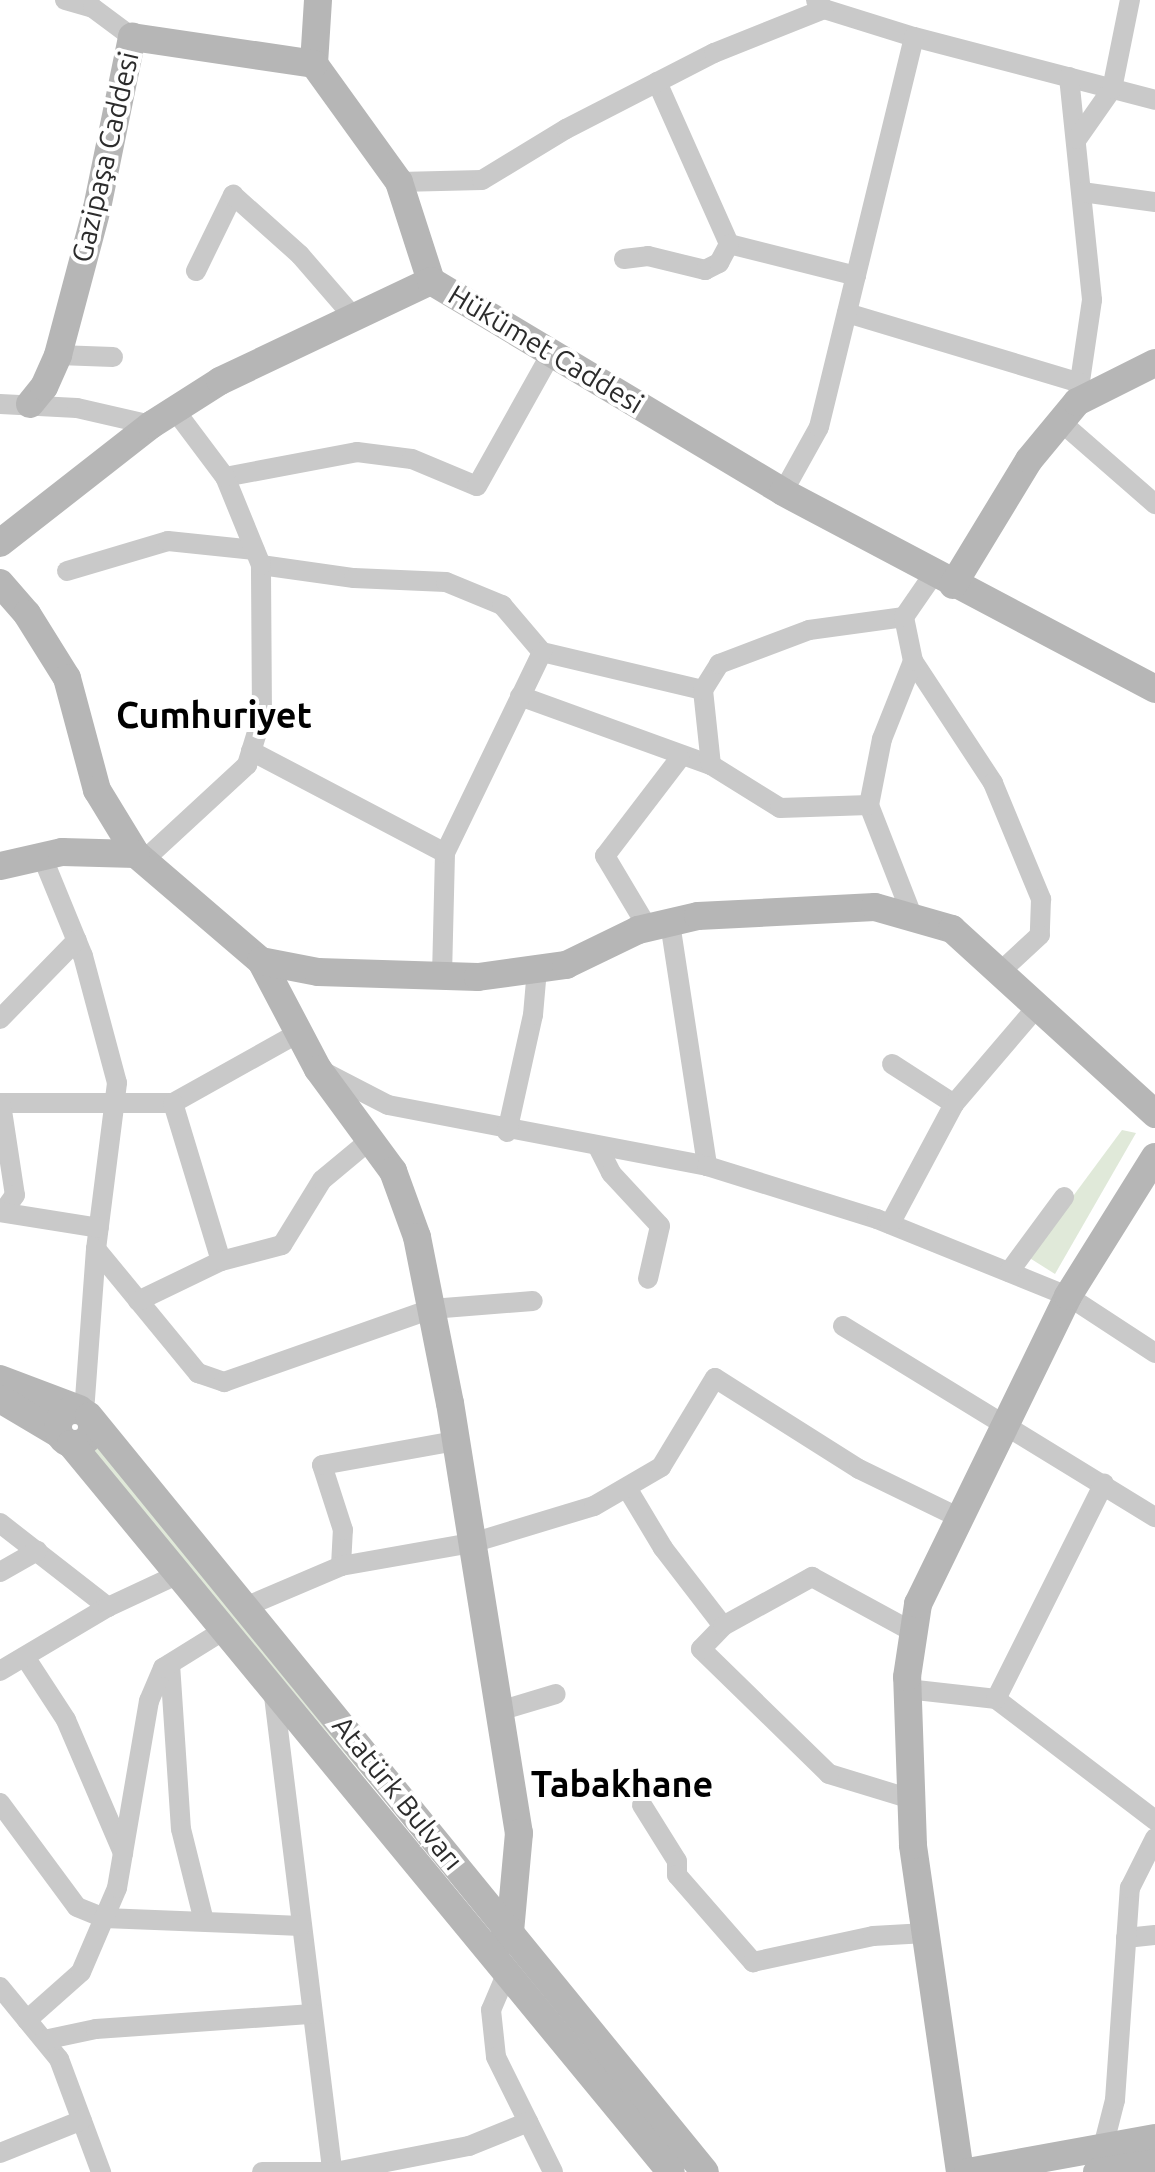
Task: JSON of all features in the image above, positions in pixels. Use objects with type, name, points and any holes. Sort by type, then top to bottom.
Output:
[{"type":"street","points":[[65,0],[92,4],[132,37]]},
{"type":"street","points":[[318,0],[314,64],[399,182],[431,281]]},
{"type":"street","points":[[1077,139],[1112,89],[1130,0]]},
{"type":"street","points":[[399,182],[482,180],[657,82],[820,4],[914,37],[1155,100]]},
{"type":"street","name":"Gazipaşa Caddesi","points":[[30,404],[44,387],[58,355],[97,208],[132,37],[314,64]]},
{"type":"street","points":[[783,492],[819,427],[914,37]]},
{"type":"street","points":[[711,765],[703,690],[719,664],[809,630],[904,617],[943,580],[1073,402],[1092,300],[1069,77]]},
{"type":"street","points":[[657,82],[729,244]]},
{"type":"street","points":[[1082,192],[1155,202]]},
{"type":"street","points":[[196,271],[233,195],[284,239],[352,315]]},
{"type":"street","points":[[729,244],[856,276]]},
{"type":"street","points":[[624,259],[648,256],[705,270],[719,263],[729,244]]},
{"type":"street","name":"Hükümet Caddesi","points":[[0,543],[162,417],[261,359],[431,281],[783,492],[943,580],[1155,689]]},
{"type":"street","points":[[847,313],[1073,402],[1155,504]]},
{"type":"street","points":[[225,477],[357,452],[412,459],[477,486],[552,352]]},
{"type":"street","points":[[58,355],[113,357]]},
{"type":"street","points":[[1073,402],[1155,363]]},
{"type":"street","points":[[0,404],[162,417],[225,477],[258,558],[262,716],[247,765],[140,858],[42,856],[0,866]]},
{"type":"street","points":[[67,571],[168,541],[354,578],[446,582],[502,605],[542,652],[703,690]]},
{"type":"street","points":[[0,583],[27,614],[67,678],[97,790],[140,858],[261,961],[318,1069],[393,1171],[417,1237],[456,1441],[519,1833],[504,1951],[491,2010],[496,2057],[553,2172]]},
{"type":"street","points":[[904,617],[913,661],[993,783],[1041,899],[1040,935],[999,973]]},
{"type":"street","points":[[442,976],[445,853],[542,652]]},
{"type":"street","points":[[913,661],[882,739],[869,805],[913,918]]},
{"type":"street","points":[[520,696],[680,758],[711,765],[780,808],[869,805]]},
{"type":"street","points":[[251,751],[445,853]]},
{"type":"street","points":[[680,758],[605,856],[659,925],[707,1166]]},
{"type":"street","points":[[42,856],[77,940],[117,1083],[96,1249],[84,1412],[90,1436],[65,1439]]},
{"type":"street","points":[[261,961],[318,972],[442,976],[537,969],[566,965],[659,925],[698,916],[875,907],[952,929],[1155,1114]]},
{"type":"street","points":[[0,1019],[77,940]]},
{"type":"street","points":[[507,1132],[533,1015],[537,969]]},
{"type":"street","points":[[890,1224],[954,1104],[1036,1008]]},
{"type":"street","points":[[99,1228],[3,1210],[15,1195],[1,1104],[115,1106],[173,1103],[298,1033]]},
{"type":"street","points":[[892,1064],[954,1104]]},
{"type":"street","points":[[318,1069],[388,1105],[507,1132],[707,1166],[890,1224],[1068,1296],[1155,1353]]},
{"type":"street","points":[[173,1103],[221,1261]]},
{"type":"street","points":[[138,1301],[221,1261],[282,1245],[322,1180],[370,1140]]},
{"type":"street","points":[[598,1147],[611,1173],[660,1226],[648,1279]]},
{"type":"street","points":[[960,2172],[926,1933],[911,1799],[907,1689],[918,1604],[1068,1296],[1155,1157]]},
{"type":"street","points":[[1009,1272],[1064,1197]]},
{"type":"street","points":[[96,1249],[198,1373],[224,1382],[431,1309],[493,1300],[533,1301]]},
{"type":"street","points":[[843,1326],[1155,1517]]},
{"type":"street","points":[[245,1607],[341,1566],[472,1543],[594,1506],[661,1467],[715,1378],[859,1469],[960,1518]]},
{"type":"street","name":"Atatürk Bulvarı","points":[[0,1379],[84,1412],[245,1607],[504,1951],[705,2172]]},
{"type":"street","points":[[0,1399],[65,1439],[504,1951],[671,2172]]},
{"type":"street","points":[[341,1566],[343,1530],[322,1465],[456,1441]]},
{"type":"street","points":[[996,1699],[1104,1483]]},
{"type":"street","points":[[627,1488],[663,1548],[723,1626]]},
{"type":"street","points":[[0,1523],[108,1607]]},
{"type":"street","points":[[0,1572],[37,1551]]},
{"type":"street","points":[[0,1671],[108,1607],[181,1573]]},
{"type":"street","points":[[911,1799],[829,1774],[792,1743],[706,1658],[701,1649],[723,1626],[812,1577],[913,1632]]},
{"type":"street","points":[[27,2020],[81,1972],[117,1888],[149,1701],[170,1664],[226,1629]]},
{"type":"street","points":[[25,1657],[66,1720],[123,1853]]},
{"type":"street","points":[[170,1664],[181,1829],[204,1921]]},
{"type":"street","points":[[273,1685],[333,2172],[469,2146],[528,2122]]},
{"type":"street","points":[[907,1689],[996,1699],[1155,1820]]},
{"type":"street","points":[[499,1711],[556,1694]]},
{"type":"street","points":[[0,1803],[77,1907],[104,1918],[301,1926]]},
{"type":"street","points":[[642,1805],[677,1861],[677,1875],[753,1962],[873,1936],[926,1933]]},
{"type":"street","points":[[1119,2157],[1115,2100],[1130,1888],[1155,1838]]},
{"type":"street","points":[[1126,1938],[1155,1935]]},
{"type":"street","points":[[4,2001],[27,2020],[59,2059],[101,2172]]},
{"type":"street","points":[[44,2040],[96,2029],[312,2014]]},
{"type":"street","points":[[0,2153],[82,2120]]},
{"type":"street","points":[[968,2172],[1119,2157],[1155,2163]]},
{"type":"street","points":[[262,2172],[324,2172]]},
{"type":"green space","points":[[1122,1130],[1136,1133],[1055,1274],[1028,1257]]},
{"type":"green space","points":[[97,1440],[474,1907],[89,1449]]},
{"type":"district","name":"Cumhuriyet","points":[[214,715]]},
{"type":"district","name":"Tabakhane","points":[[622,1784]]}]
